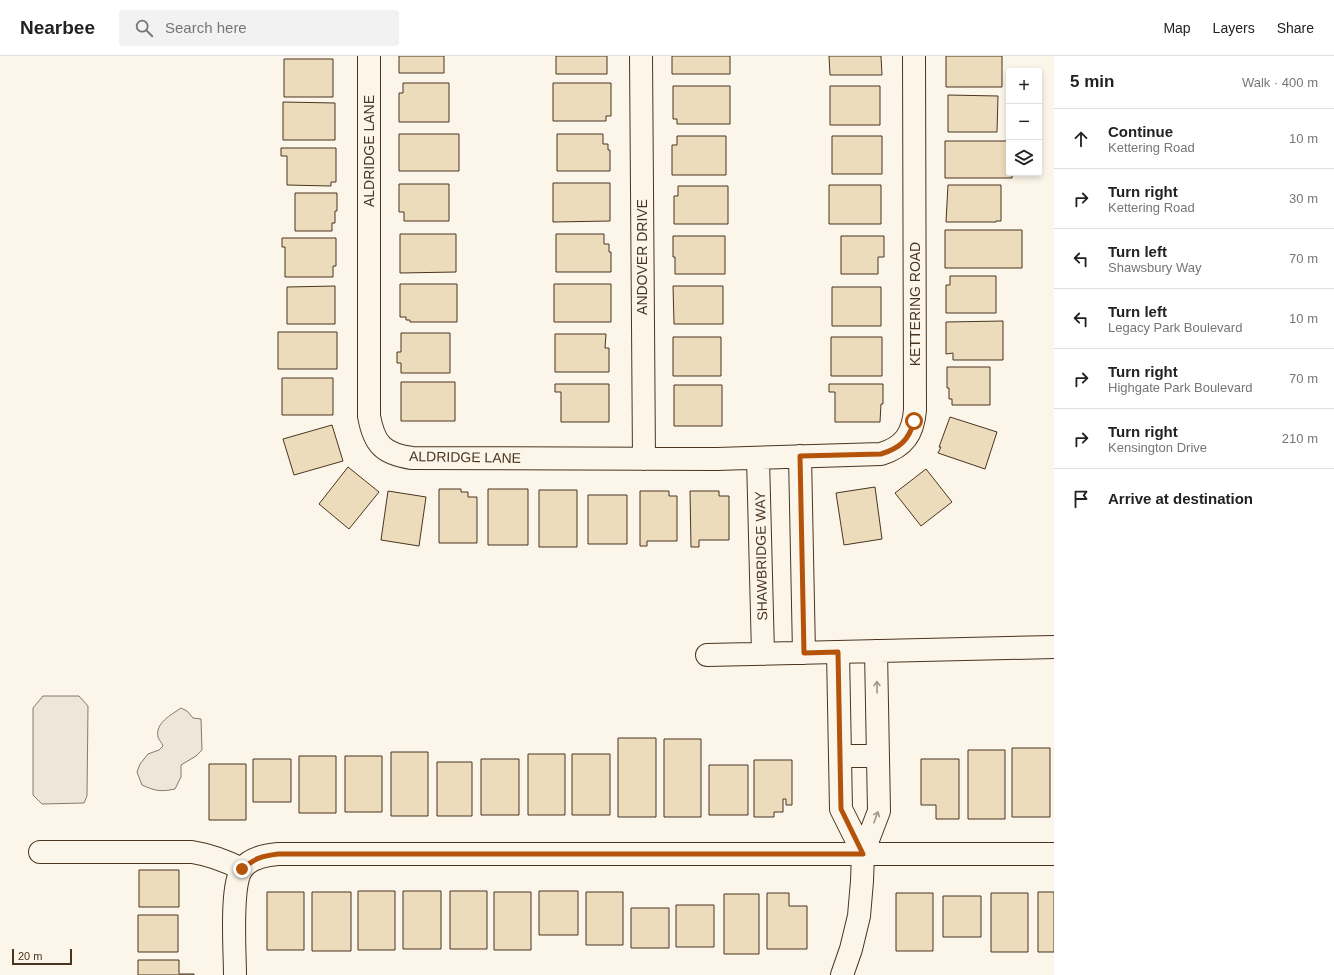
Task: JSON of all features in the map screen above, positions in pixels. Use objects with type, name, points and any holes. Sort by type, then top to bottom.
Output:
[{"type":"street","name":"ALDRIDGE LANE","points":[[369,56],[369,416],[375,439],[381,446],[400,456],[412,458],[644,459],[800,456]]},
{"type":"street","name":"ANDOVER DRIVE","points":[[641,56],[644,459]]},
{"type":"street","name":"KETTERING ROAD","points":[[800,456],[881,454],[899,446],[906,439],[911,431],[914,421],[914,56]]},
{"type":"street","points":[[800,456],[804,653]]},
{"type":"street","name":"SHAWBRIDGE WAY","points":[[758,458],[763,654]]},
{"type":"street","points":[[707,656],[1054,647]]},
{"type":"street","points":[[838,652],[841,809],[863,854]]},
{"type":"street","points":[[842,975],[852,950],[859,916],[863,854],[879,811],[876,652]]},
{"type":"street","points":[[840,756],[878,756]]},
{"type":"street","points":[[40,852],[192,852],[219,858],[242,869]]},
{"type":"street","points":[[235,975],[235,896],[237,882],[242,869],[263,855],[1054,854]]},
{"type":"shaded area","points":[[43,696],[79,696],[88,706],[87,796],[84,803],[42,804],[33,795],[33,708]]},
{"type":"shaded area","points":[[181,708],[187,711],[193,718],[201,719],[202,750],[196,756],[181,765],[181,777],[175,789],[151,789],[142,785],[137,772],[140,764],[148,754],[159,750],[163,746],[158,737],[161,724]]},
{"type":"building","points":[[399,56],[444,56],[444,73],[399,73]]},
{"type":"building","points":[[556,56],[607,56],[607,74],[556,74]]},
{"type":"building","points":[[672,56],[730,56],[730,74],[672,74]]},
{"type":"building","points":[[829,56],[881,56],[882,75],[830,75]]},
{"type":"building","points":[[946,56],[1002,56],[1002,87],[946,87]]},
{"type":"building","points":[[284,59],[333,59],[333,97],[284,97]]},
{"type":"building","points":[[403,83],[449,83],[449,122],[399,122],[399,93],[403,93]]},
{"type":"building","points":[[553,83],[611,83],[611,116],[606,116],[606,121],[553,121]]},
{"type":"building","points":[[673,86],[730,86],[730,124],[677,124],[677,119],[673,119]]},
{"type":"building","points":[[830,86],[880,86],[880,125],[830,125]]},
{"type":"building","points":[[948,95],[998,96],[997,132],[948,132]]},
{"type":"building","points":[[283,102],[335,103],[335,140],[283,140]]},
{"type":"building","points":[[399,134],[459,134],[459,171],[399,171]]},
{"type":"building","points":[[557,134],[603,134],[603,144],[608,144],[608,150],[610,150],[610,171],[557,171]]},
{"type":"building","points":[[677,136],[726,136],[726,175],[672,175],[672,145],[677,145]]},
{"type":"building","points":[[832,136],[882,136],[882,174],[832,174]]},
{"type":"building","points":[[945,141],[1006,141],[1006,176],[1012,176],[1012,178],[945,178]]},
{"type":"building","points":[[281,148],[336,148],[336,182],[331,182],[331,186],[287,185],[287,156],[281,156]]},
{"type":"building","points":[[553,183],[610,183],[610,221],[553,222]]},
{"type":"building","points":[[399,184],[449,184],[449,221],[404,221],[404,212],[399,212]]},
{"type":"building","points":[[829,185],[881,185],[881,224],[829,224]]},
{"type":"building","points":[[948,185],[1001,185],[1001,221],[946,222]]},
{"type":"building","points":[[678,186],[728,186],[728,224],[674,224],[674,196],[678,196]]},
{"type":"building","points":[[295,193],[337,193],[337,211],[335,211],[335,223],[332,223],[332,231],[295,231]]},
{"type":"building","points":[[945,230],[1022,230],[1022,268],[945,268]]},
{"type":"building","points":[[400,234],[456,234],[456,272],[400,273]]},
{"type":"building","points":[[556,234],[604,234],[604,244],[609,244],[609,252],[611,252],[611,272],[556,272]]},
{"type":"building","points":[[673,236],[725,236],[725,274],[675,274]]},
{"type":"building","points":[[841,236],[884,236],[884,257],[878,257],[878,274],[841,274]]},
{"type":"building","points":[[282,238],[336,238],[336,266],[333,266],[333,277],[285,277],[285,247],[282,247]]},
{"type":"building","points":[[950,276],[996,276],[996,313],[946,313],[946,285],[950,285]]},
{"type":"building","points":[[400,284],[457,284],[457,322],[410,322],[410,320],[406,320],[406,317],[400,317]]},
{"type":"building","points":[[554,284],[611,284],[611,322],[554,322]]},
{"type":"building","points":[[335,286],[335,324],[287,324],[287,287]]},
{"type":"building","points":[[673,286],[723,286],[723,324],[674,324]]},
{"type":"building","points":[[832,287],[881,287],[881,326],[832,326]]},
{"type":"building","points":[[1003,321],[1003,360],[953,360],[953,353],[946,354],[946,322]]},
{"type":"building","points":[[278,332],[337,332],[337,369],[278,369]]},
{"type":"building","points":[[401,333],[450,333],[450,373],[401,373],[401,363],[397,363],[397,352],[401,352]]},
{"type":"building","points":[[555,334],[606,334],[605,348],[609,348],[609,372],[555,372]]},
{"type":"building","points":[[673,337],[721,337],[721,376],[673,376]]},
{"type":"building","points":[[831,337],[882,337],[882,376],[831,376]]},
{"type":"building","points":[[947,367],[990,367],[990,405],[952,405],[952,399],[949,399],[949,388],[947,388]]},
{"type":"building","points":[[282,378],[333,378],[333,415],[282,415]]},
{"type":"building","points":[[401,382],[455,382],[455,421],[401,421]]},
{"type":"building","points":[[555,384],[609,384],[609,422],[561,422],[561,392],[555,392]]},
{"type":"building","points":[[829,384],[883,384],[883,404],[881,404],[880,422],[835,422],[835,392],[829,392]]},
{"type":"building","points":[[674,385],[722,385],[722,426],[674,426]]},
{"type":"building","points":[[950,417],[997,432],[985,469],[938,453]]},
{"type":"building","points":[[332,425],[343,461],[294,475],[283,439]]},
{"type":"building","points":[[348,467],[379,492],[349,529],[319,504]]},
{"type":"building","points":[[926,469],[952,502],[921,526],[895,493]]},
{"type":"building","points":[[875,487],[882,539],[844,545],[836,493]]},
{"type":"building","points":[[439,489],[461,489],[461,492],[468,492],[468,497],[477,497],[477,543],[439,543]]},
{"type":"building","points":[[488,489],[528,489],[528,545],[488,545]]},
{"type":"building","points":[[539,490],[577,490],[577,547],[539,547]]},
{"type":"building","points":[[388,491],[426,497],[419,546],[381,540]]},
{"type":"building","points":[[640,491],[669,491],[669,496],[677,496],[677,541],[647,541],[647,546],[640,546]]},
{"type":"building","points":[[690,491],[719,491],[719,496],[729,496],[729,540],[699,540],[699,547],[691,547]]},
{"type":"building","points":[[588,495],[627,495],[627,544],[588,544]]},
{"type":"building","points":[[618,738],[656,738],[656,817],[618,817]]},
{"type":"building","points":[[664,739],[701,739],[701,817],[664,817]]},
{"type":"building","points":[[1012,748],[1050,748],[1050,817],[1012,817]]},
{"type":"building","points":[[968,750],[1005,750],[1005,819],[968,819]]},
{"type":"building","points":[[391,752],[428,752],[428,816],[391,816]]},
{"type":"building","points":[[528,754],[565,754],[565,815],[528,815]]},
{"type":"building","points":[[572,754],[610,754],[610,815],[572,815]]},
{"type":"building","points":[[299,756],[336,756],[336,813],[299,813]]},
{"type":"building","points":[[345,756],[382,756],[382,812],[345,812]]},
{"type":"building","points":[[253,759],[291,759],[291,802],[253,802]]},
{"type":"building","points":[[481,759],[519,759],[519,815],[481,815]]},
{"type":"building","points":[[921,759],[959,759],[959,819],[936,819],[936,805],[921,805]]},
{"type":"building","points":[[754,760],[792,760],[792,805],[786,805],[786,799],[783,799],[783,812],[774,812],[774,817],[754,817]]},
{"type":"building","points":[[437,762],[472,762],[472,816],[437,816]]},
{"type":"building","points":[[209,764],[246,764],[246,820],[209,820]]},
{"type":"building","points":[[709,765],[748,765],[748,815],[709,815]]},
{"type":"building","points":[[139,870],[179,870],[179,907],[139,907]]},
{"type":"building","points":[[358,891],[395,891],[395,950],[358,950]]},
{"type":"building","points":[[403,891],[441,891],[441,949],[403,949]]},
{"type":"building","points":[[450,891],[487,891],[487,949],[450,949]]},
{"type":"building","points":[[539,891],[578,891],[578,935],[539,935]]},
{"type":"building","points":[[267,892],[304,892],[304,950],[267,950]]},
{"type":"building","points":[[312,892],[351,892],[351,951],[312,951]]},
{"type":"building","points":[[494,892],[531,892],[531,950],[494,950]]},
{"type":"building","points":[[586,892],[623,892],[623,945],[586,945]]},
{"type":"building","points":[[1038,892],[1054,892],[1054,952],[1038,952]]},
{"type":"building","points":[[767,893],[789,893],[789,906],[807,906],[807,949],[767,949]]},
{"type":"building","points":[[896,893],[933,893],[933,951],[896,951]]},
{"type":"building","points":[[991,893],[1028,893],[1028,952],[991,952]]},
{"type":"building","points":[[724,894],[759,894],[759,954],[724,954]]},
{"type":"building","points":[[943,896],[981,896],[981,937],[943,937]]},
{"type":"building","points":[[676,905],[714,905],[714,947],[676,947]]},
{"type":"building","points":[[631,908],[669,908],[669,948],[631,948]]},
{"type":"building","points":[[138,915],[178,915],[178,952],[138,952]]},
{"type":"building","points":[[138,960],[179,960],[179,974],[194,975],[138,975]]},
{"type":"route","points":[[242,869],[263,855],[278,854],[863,854],[841,809],[838,652],[804,653],[800,456],[881,454],[899,446],[906,439],[911,431],[914,421]]}]
